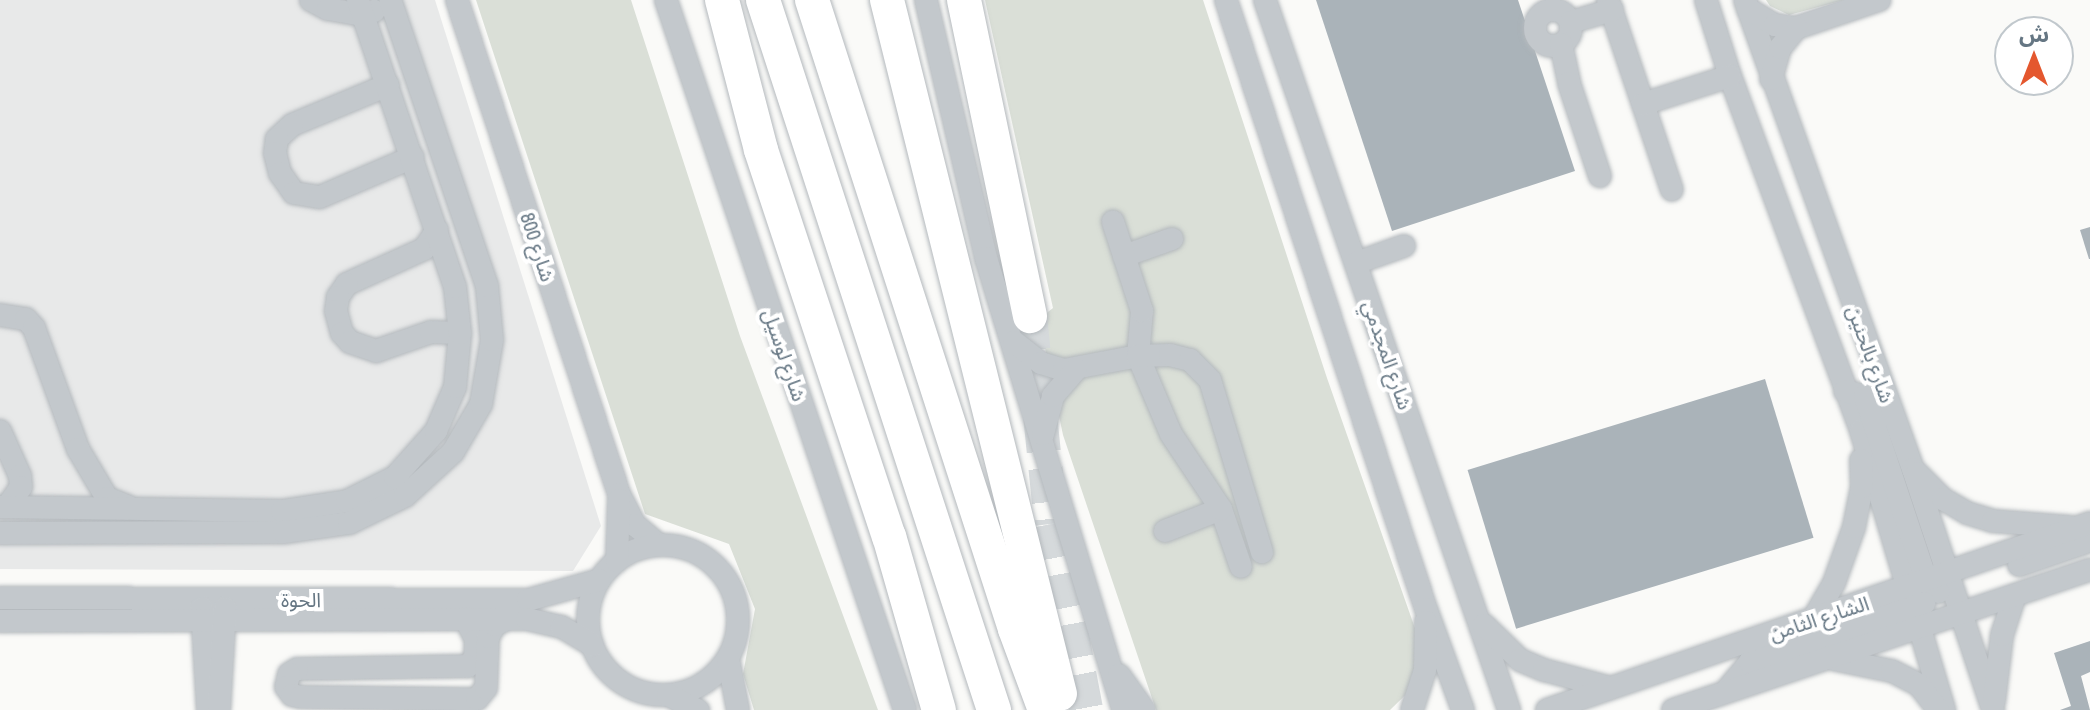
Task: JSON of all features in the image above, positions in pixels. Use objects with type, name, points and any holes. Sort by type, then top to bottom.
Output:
[{"type":"highway","points":[[722,0],[761,150],[889,536],[939,710]]},
{"type":"highway","points":[[763,0],[994,710]]},
{"type":"highway","points":[[812,0],[858,132],[1015,629],[1045,710]]},
{"type":"highway","points":[[887,0],[1064,710]]},
{"type":"highway","points":[[964,0],[1022,328]]},
{"type":"street","points":[[0,533],[284,532],[349,523],[405,496],[453,452],[481,404],[492,340],[487,286],[391,2],[328,9],[311,0]]},
{"type":"street","name":"شارع 800","points":[[457,0],[619,494],[635,525],[659,545]]},
{"type":"street","name":"شارع لوسيل","points":[[666,0],[905,710]]},
{"type":"street","points":[[926,0],[986,258],[1041,363],[1076,370],[1138,356],[1170,355],[1190,360],[1210,380],[1262,552]]},
{"type":"street","points":[[1226,0],[1426,609],[1463,710]]},
{"type":"street","name":"شارع المجدمي","points":[[1265,0],[1509,710]]},
{"type":"street","name":"شارع بالحنين","points":[[1706,0],[1730,76],[1861,431],[1935,600],[1993,710]]},
{"type":"street","points":[[1746,4],[1775,25],[1796,28],[1879,0]]},
{"type":"street","name":"شارع بالحنين","points":[[1746,4],[1913,469],[1935,600],[1942,710]]},
{"type":"street","points":[[1549,5],[1571,22],[1570,35],[1561,44],[1550,45],[1537,35],[1538,19],[1549,5]]},
{"type":"street","points":[[1571,22],[1610,5],[1672,190]]},
{"type":"street","points":[[4,507],[282,511],[347,501],[395,477],[436,431],[455,387],[460,333],[455,287],[428,198],[360,7]]},
{"type":"street","points":[[1771,79],[1780,48],[1796,28]]},
{"type":"street","points":[[1561,44],[1569,83],[1600,176]]},
{"type":"street","points":[[1643,104],[1730,76]]},
{"type":"street","points":[[388,85],[292,125],[277,139],[275,153],[280,173],[294,193],[320,197],[413,157]]},
{"type":"street","points":[[428,198],[455,189]]},
{"type":"street","points":[[1113,222],[1142,311],[1138,356],[1171,434],[1221,509],[1241,567]]},
{"type":"street","points":[[437,230],[424,249],[347,284],[338,297],[336,311],[342,333],[350,342],[376,351],[431,332],[460,333]]},
{"type":"street","points":[[1124,256],[1172,239]]},
{"type":"street","points":[[1356,263],[1404,246]]},
{"type":"street","points":[[0,315],[26,319],[34,328],[78,449],[107,498],[133,509]]},
{"type":"street","points":[[1022,328],[1043,442],[1123,710]]},
{"type":"street","points":[[1043,442],[1044,419],[1053,396],[1076,370]]},
{"type":"street","points":[[1845,391],[1865,396],[1935,600],[1979,710]]},
{"type":"street","points":[[0,431],[20,476],[21,487],[4,507]]},
{"type":"street","points":[[1812,621],[1834,583],[1854,527],[1862,487],[1861,431]]},
{"type":"street","points":[[1913,469],[1943,499],[1967,513],[1993,521],[2086,531]]},
{"type":"street","name":"شارع 800","points":[[617,561],[619,494]]},
{"type":"street","points":[[1165,531],[1221,509]]},
{"type":"street","points":[[198,510],[199,533]]},
{"type":"street","name":"الشارع الثامن","points":[[1673,710],[1828,658],[1935,600],[2086,531]]},
{"type":"street","points":[[668,695],[692,689],[713,676],[728,658],[739,619],[727,581],[714,565],[698,553],[659,545],[644,548],[617,561],[599,580],[590,601],[588,623],[592,645],[604,666],[622,683],[644,692],[668,695],[698,710]]},
{"type":"street","name":"الشارع الثامن","points":[[1547,710],[1812,621],[1935,600],[2015,595],[2090,570]]},
{"type":"street","name":"الحوة","points":[[0,598],[528,600],[599,580]]},
{"type":"street","points":[[1993,710],[2002,635],[2015,595]]},
{"type":"street","points":[[202,599],[214,623],[219,710]]},
{"type":"street","points":[[208,710],[214,623],[225,599]]},
{"type":"street","points":[[1725,693],[1750,662],[1935,600]]},
{"type":"street","points":[[1412,710],[1425,670],[1426,609]]},
{"type":"street","points":[[465,618],[476,640],[475,658],[468,666],[297,669],[289,674],[286,687],[292,695],[301,697],[477,699],[486,688],[488,637],[495,625],[507,619]]},
{"type":"street","name":"الحوة","points":[[0,621],[214,623],[507,619],[550,624],[592,645]]},
{"type":"street","points":[[1480,621],[1520,660],[1544,670],[1608,687]]},
{"type":"street","points":[[728,658],[738,710]]},
{"type":"street","points":[[1828,658],[1892,671],[1919,685],[1942,710]]},
{"type":"street","points":[[1111,664],[1144,710]]},
{"type":"shaded area","points":[[0,0],[435,0],[601,526],[573,571],[0,569]]},
{"type":"shaded area","points":[[476,0],[631,0],[740,336],[878,710],[754,710],[743,674],[755,609],[729,544],[645,514]]},
{"type":"shaded area","points":[[985,0],[1203,0],[1327,378],[1430,671],[1390,710],[1156,710],[1063,435],[1039,319],[1053,308]]},
{"type":"shaded area","points":[[1766,0],[1844,0],[1789,15],[1770,6]]},
{"type":"building","points":[[1316,0],[1518,0],[1575,171],[1392,231]]},
{"type":"building","points":[[2090,227],[2090,259],[2089,259],[2080,230]]},
{"type":"building","points":[[1765,379],[1814,538],[1516,629],[1468,470]]},
{"type":"building","points":[[2090,641],[2090,672],[2081,676],[2090,710],[2060,710],[2071,706],[2054,653]]},
{"type":"tunnel","points":[[1030,316],[1051,524],[1086,710]]}]
